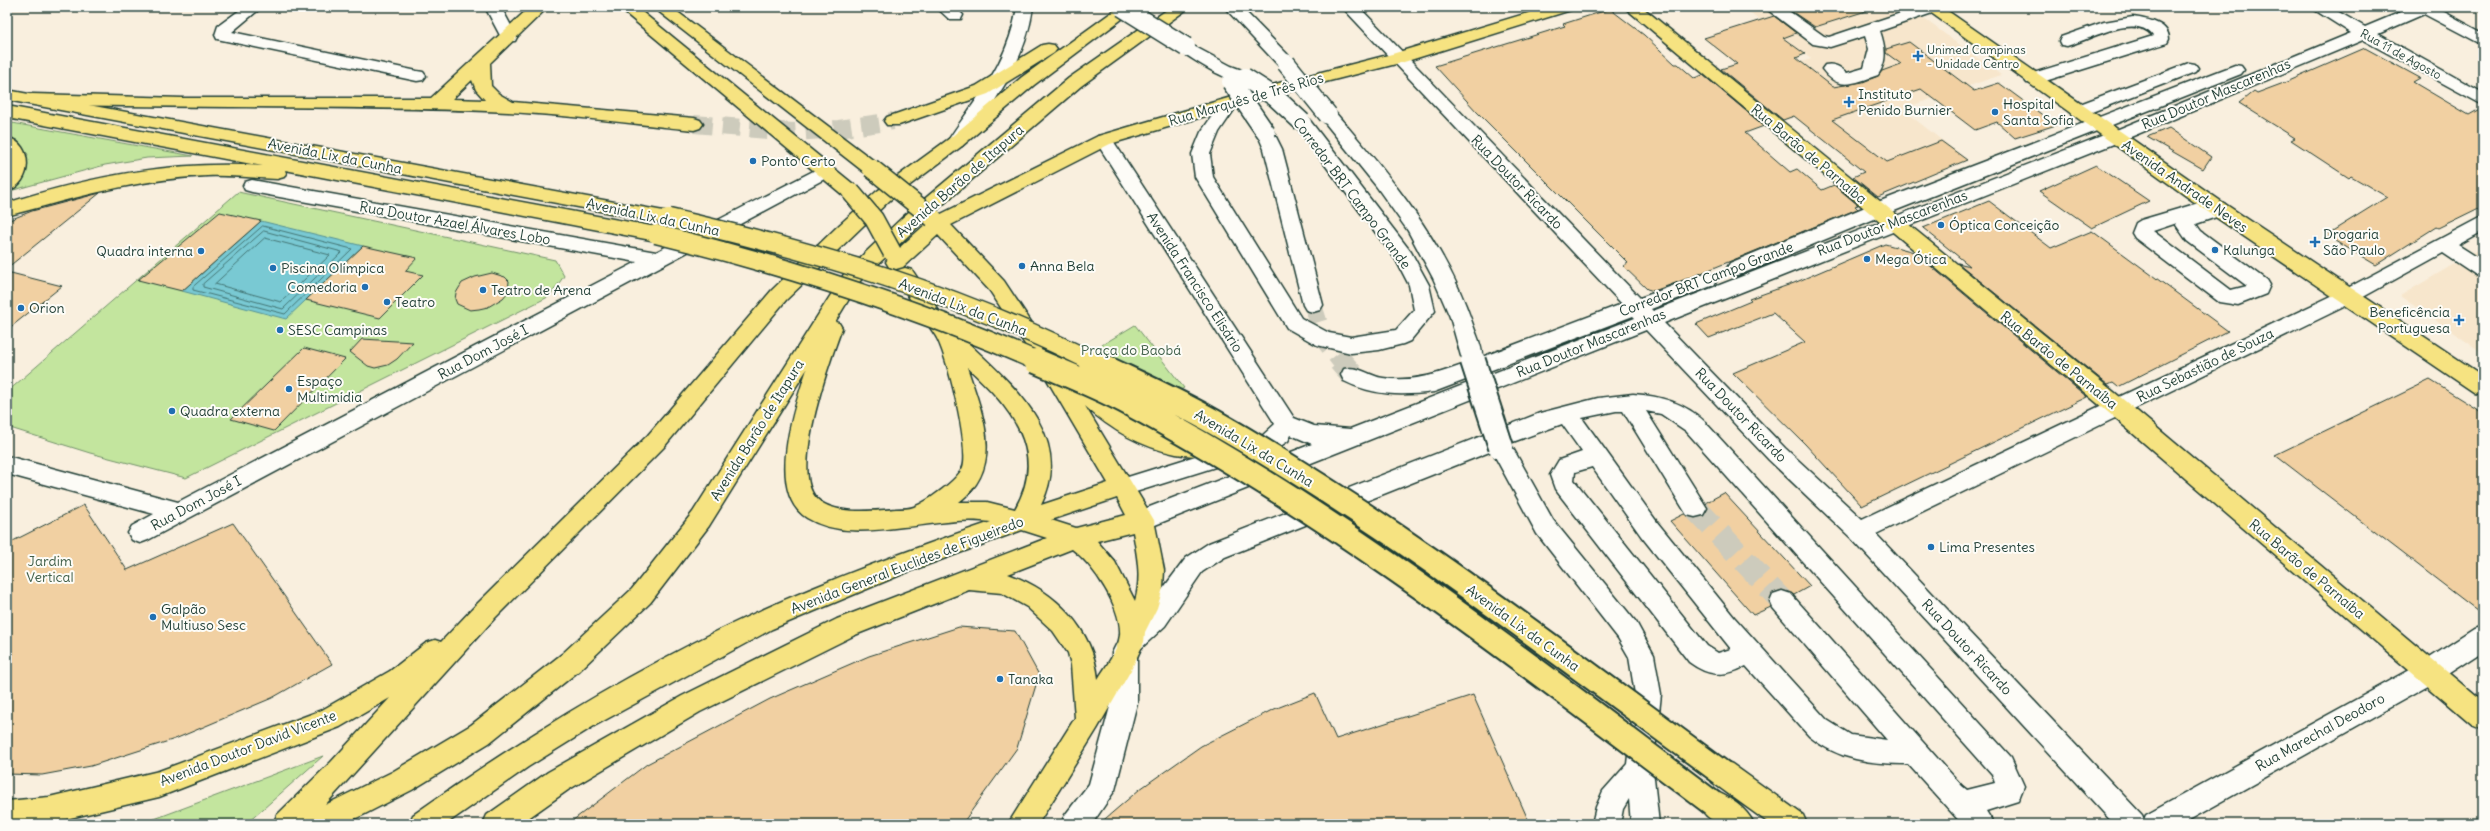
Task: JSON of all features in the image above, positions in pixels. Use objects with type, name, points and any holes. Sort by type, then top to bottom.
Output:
[{"type":"main road","points":[[436,104],[540,7]]},
{"type":"main road","points":[[626,7],[851,192],[874,220],[894,257],[946,334],[992,377],[1010,398],[1027,422],[1036,441],[1040,464],[1039,480],[1021,521]]},
{"type":"main road","points":[[661,7],[872,168],[936,221],[997,286],[1043,355],[1083,425],[1123,487],[1142,520],[1152,570],[1152,582],[1145,608],[1130,642],[1088,721],[1022,824]]},
{"type":"main road","points":[[893,121],[941,106],[982,90],[1113,7]]},
{"type":"main road","points":[[287,824],[340,771],[485,612],[656,441],[779,295],[883,196],[956,142],[1028,81],[1130,7]]},
{"type":"main road","name":"Avenida Barão de Itapura","points":[[312,824],[353,806],[402,781],[480,734],[571,662],[641,596],[701,518],[722,488],[853,276],[910,222],[1075,82],[1182,7]]},
{"type":"main road","name":"Rua Marquês de Três Rios","points":[[894,257],[936,221],[1104,140],[1292,84],[1398,58],[1565,7]]},
{"type":"main road","name":"Rua Barão de Parnaíba","points":[[1632,7],[2117,407],[2483,718]]},
{"type":"main road","name":"Avenida Andrade Neves","points":[[1931,8],[2215,207],[2483,387]]},
{"type":"main road","points":[[481,62],[480,78],[484,91],[490,98],[511,107]]},
{"type":"main road","name":"Avenida Lix da Cunha","points":[[7,95],[663,226],[736,253],[833,281],[915,309],[1023,354],[1124,400],[1318,514],[1445,603],[1740,824]]},
{"type":"main road","points":[[29,99],[184,103],[436,104],[511,107],[694,124]]},
{"type":"main road","name":"Avenida Lix da Cunha","points":[[7,112],[431,190],[663,226],[759,239],[852,266],[1009,322],[1213,421],[1310,480],[1415,549],[1793,824]]},
{"type":"main road","points":[[7,143],[19,156],[19,165],[16,174],[7,185]]},
{"type":"main road","points":[[7,210],[90,186],[146,175],[208,170],[283,173],[431,190]]},
{"type":"main road","points":[[853,276],[825,346],[801,429],[796,480],[802,499],[825,516],[849,521],[878,522],[922,514],[978,511],[990,512],[1074,538],[1095,554],[1106,568],[1117,587],[1130,642]]},
{"type":"main road","points":[[922,514],[958,489],[975,467],[977,450],[973,426],[946,334]]},
{"type":"main road","points":[[1043,355],[1111,417],[1138,433],[1176,445],[1252,447]]},
{"type":"main road","name":"Avenida General Euclides de Figueiredo","points":[[423,824],[490,775],[611,701],[761,622],[848,584],[1021,521],[1123,487]]},
{"type":"main road","points":[[497,824],[558,781],[691,704],[846,627],[1074,538],[1142,520]]},
{"type":"main road","points":[[961,583],[981,580],[1009,585],[1040,600],[1059,620],[1080,651],[1088,721]]},
{"type":"main road","name":"Avenida Doutor David Vicente","points":[[7,814],[49,810],[159,784],[331,719],[399,679],[485,612]]},
{"type":"street","points":[[254,7],[224,30],[223,35],[417,76]]},
{"type":"street","points":[[493,7],[509,37]]},
{"type":"street","points":[[956,142],[1000,80],[1014,53],[1024,18],[1024,7]]},
{"type":"street","name":"Corredor BRT Campo Grande","points":[[1122,7],[1233,76],[1275,97],[1302,122],[1404,257],[1419,285],[1425,311],[1403,336],[1378,342],[1351,345],[1324,340],[1294,323],[1204,177],[1201,154],[1210,132],[1229,104]]},
{"type":"street","points":[[1232,7],[1286,63],[1383,180],[1434,259],[1455,304],[1501,447],[1545,527],[1627,630],[1640,655],[1648,694],[1640,770],[1645,824]]},
{"type":"street","name":"Rua Doutor Ricardo","points":[[1350,7],[1777,454],[1859,531],[2132,824]]},
{"type":"street","points":[[1772,7],[1823,41],[1836,42],[1931,8]]},
{"type":"street","name":"Rua 11 de Agosto","points":[[2318,7],[2483,100]]},
{"type":"street","name":"Corredor BRT Campo Grande","points":[[1352,375],[1367,384],[1397,389],[1434,384],[1643,313],[1686,289],[1885,216],[2098,125],[2356,29],[2392,7]]},
{"type":"street","points":[[2425,8],[2483,40]]},
{"type":"street","name":"Rua Doutor Mascarenhas","points":[[1885,216],[2115,137],[2356,29],[2425,8]]},
{"type":"street","points":[[2033,79],[2161,39],[2161,36],[2160,32],[2145,22],[2128,20],[2067,41]]},
{"type":"street","points":[[1831,69],[1845,80],[1872,71],[1878,49],[1871,30]]},
{"type":"street","points":[[2078,111],[2189,68]]},
{"type":"street","name":"Corredor BRT Campo Grande","points":[[1233,76],[1266,133],[1273,149],[1313,305]]},
{"type":"street","name":"Avenida Francisco Elisário","points":[[1104,140],[1286,424]]},
{"type":"street","name":"Rua Dom José I","points":[[140,533],[825,171]]},
{"type":"street","name":"Rua Doutor Azael Álvares Lobo","points":[[252,186],[659,259]]},
{"type":"street","points":[[2215,207],[2188,220],[2186,225],[2194,236],[2260,285],[2259,289],[2238,298],[2226,297],[2142,233],[2144,226],[2215,207]]},
{"type":"street","name":"Rua Sebastião de Souza","points":[[1859,531],[2349,296],[2483,223]]},
{"type":"street","points":[[2444,245],[2483,270]]},
{"type":"street","name":"Rua Doutor Mascarenhas","points":[[1142,520],[1357,436],[1643,313]]},
{"type":"street","points":[[1629,403],[1695,508]]},
{"type":"street","points":[[1075,824],[1101,790],[1124,703],[1130,642],[1156,618],[1194,565],[1202,558],[1548,419],[1590,407],[1629,403],[1664,407],[1681,414],[1690,422],[2002,766],[2010,786],[2008,792],[1972,814],[1913,752],[1782,601]]},
{"type":"street","points":[[1567,414],[1649,529],[1749,652],[1828,737],[1845,747],[1913,752]]},
{"type":"street","points":[[1286,424],[1312,435],[1357,436]]},
{"type":"street","name":"Avenida General Euclides de Figueiredo","points":[[1123,487],[1252,447],[1276,438],[1284,430],[1286,424]]},
{"type":"street","points":[[1597,456],[1567,466],[1561,475],[1563,483],[1698,654],[1710,664],[1721,666],[1749,652]]},
{"type":"street","points":[[7,465],[180,512]]},
{"type":"street","name":"Rua Marechal Deodoro","points":[[2156,824],[2428,672],[2483,637]]},
{"type":"street","points":[[1606,824],[1606,814],[1613,798],[1620,788],[1640,770]]},
{"type":"shaded area","name":"Instituto Penido Burnier","points":[[1743,7],[1797,7],[1821,25],[1879,7],[1908,7],[2001,75],[1902,109],[1967,160],[1890,192],[1750,79],[1811,59]]},
{"type":"shaded area","name":"Beneficência Portuguesa","points":[[2483,247],[2483,353],[2400,296]]},
{"type":"green space","points":[[7,122],[193,156],[147,158],[105,165],[10,191],[28,154],[7,137]]},
{"type":"green space","name":"SESC Campinas","points":[[238,192],[555,260],[564,276],[550,296],[186,478],[90,453],[7,427],[7,392]]},
{"type":"green space","name":"Praça do Baobá","points":[[1135,325],[1184,388],[1171,395],[1092,351]]},
{"type":"green space","points":[[323,756],[246,824],[141,824]]},
{"type":"water","name":"Piscina Olímpica","points":[[261,221],[363,246],[286,319],[182,291]]},
{"type":"building","points":[[1804,7],[1865,7],[1866,11],[1815,27],[1791,11]]},
{"type":"building","points":[[1610,9],[1644,35],[1675,64],[1678,64],[1694,78],[1703,75],[1764,126],[1745,133],[1790,172],[1797,169],[1822,190],[1834,185],[1858,205],[1855,206],[1858,209],[1694,276],[1654,291],[1647,289],[1623,266],[1628,263],[1477,112],[1435,66],[1565,26],[1563,24]]},
{"type":"building","points":[[1774,16],[1796,33],[1783,38],[1805,54],[1796,58],[1833,87],[1863,82],[1878,76],[1882,71],[1901,64],[1886,53],[1886,49],[1909,42],[1974,91],[1999,83],[2056,125],[2015,138],[1997,122],[1975,130],[1921,89],[1832,120],[1887,162],[1941,141],[1967,160],[1878,197],[1853,177],[1864,172],[1794,116],[1783,120],[1721,69],[1737,64],[1704,38]]},
{"type":"building","points":[[2365,48],[2420,78],[2413,82],[2469,115],[2483,107],[2483,206],[2438,228],[2436,227],[2376,265],[2326,235],[2387,197],[2351,176],[2349,178],[2291,140],[2295,138],[2239,103],[2254,91],[2257,93],[2289,81]]},
{"type":"building","points":[[2169,128],[2211,157],[2203,169],[2147,137]]},
{"type":"building","points":[[2096,165],[2149,201],[2092,228],[2039,191]]},
{"type":"building","points":[[100,193],[7,268],[7,221],[32,211]]},
{"type":"building","points":[[1989,201],[2051,248],[2092,231],[2228,331],[2118,387],[2113,383],[2108,385],[1958,263],[1970,266],[1923,228]]},
{"type":"building","name":"Quadra interna","points":[[220,212],[261,221],[182,291],[138,280]]},
{"type":"building","points":[[1885,244],[1914,252],[2087,397],[1862,506],[1805,444],[1733,373],[1805,342],[1773,313],[1709,338],[1696,324],[1751,301],[1749,299],[1794,283]]},
{"type":"building","name":"Comedoria","points":[[363,246],[417,258],[405,271],[423,275],[380,318],[306,300]]},
{"type":"building","name":"Orion","points":[[7,272],[62,286],[7,330]]},
{"type":"building","name":"Teatro de Arena","points":[[492,273],[505,277],[509,281],[508,292],[503,298],[488,307],[479,309],[470,310],[457,304],[455,299],[456,293],[462,283],[475,277]]},
{"type":"building","points":[[362,339],[413,342],[397,359],[388,365],[375,368],[368,366],[350,352]]},
{"type":"building","name":"Espaço Multimídia","points":[[304,348],[345,359],[274,431],[231,419]]},
{"type":"building","points":[[2430,380],[2483,413],[2483,615],[2275,455]]},
{"type":"building","points":[[1724,493],[1810,586],[1794,595],[1782,590],[1773,593],[1769,600],[1771,607],[1753,615],[1670,521],[1684,514],[1695,518],[1703,516],[1708,509],[1705,503]]},
{"type":"building","name":"Galpão Multiuso Sesc","points":[[84,505],[127,570],[233,523],[332,664],[272,698],[175,739],[91,766],[42,775],[7,774],[7,544]]},
{"type":"building","points":[[959,627],[1015,631],[1039,675],[1017,748],[962,824],[568,824],[647,764],[770,699],[869,656]]},
{"type":"building","points":[[1315,693],[1336,739],[1473,695],[1530,824],[1099,824],[1140,789],[1201,746],[1272,710]]},
{"type":"tunnel","points":[[694,124],[793,132],[839,129],[893,121]]},
{"type":"tunnel","points":[[1313,305],[1324,340],[1341,362]]},
{"type":"tunnel","points":[[1340,361],[1352,375]]},
{"type":"tunnel","points":[[1695,508],[1782,601]]},
{"type":"place","name":"Unimed Campinas - Unidade Centro","points":[[1918,56]]},
{"type":"place","name":"Instituto Penido Burnier","points":[[1849,102]]},
{"type":"place","name":"Hospital Santa Sofia","points":[[1995,112]]},
{"type":"place","name":"Ponto Certo","points":[[753,161]]},
{"type":"place","name":"Óptica Conceição","points":[[1941,225]]},
{"type":"place","name":"Drogaria São Paulo","points":[[2315,242]]},
{"type":"place","name":"Kalunga","points":[[2215,250]]},
{"type":"place","name":"Quadra interna","points":[[201,251]]},
{"type":"place","name":"Mega Ótica","points":[[1867,259]]},
{"type":"place","name":"Anna Bela","points":[[1022,266]]},
{"type":"place","name":"Piscina Olímpica","points":[[273,268]]},
{"type":"place","name":"Comedoria","points":[[365,287]]},
{"type":"place","name":"Teatro de Arena","points":[[483,290]]},
{"type":"place","name":"Teatro","points":[[387,302]]},
{"type":"place","name":"Orion","points":[[21,308]]},
{"type":"place","name":"Beneficência Portuguesa","points":[[2459,320]]},
{"type":"place","name":"SESC Campinas","points":[[280,330]]},
{"type":"place","name":"Espaço Multimídia","points":[[289,389]]},
{"type":"place","name":"Quadra externa","points":[[172,411]]},
{"type":"place","name":"Lima Presentes","points":[[1931,547]]},
{"type":"place","name":"Galpão Multiuso Sesc","points":[[153,617]]},
{"type":"place","name":"Tanaka","points":[[1000,679]]},
{"type":"park label","name":"Jardim Vertical","points":[[50,570]]}]
